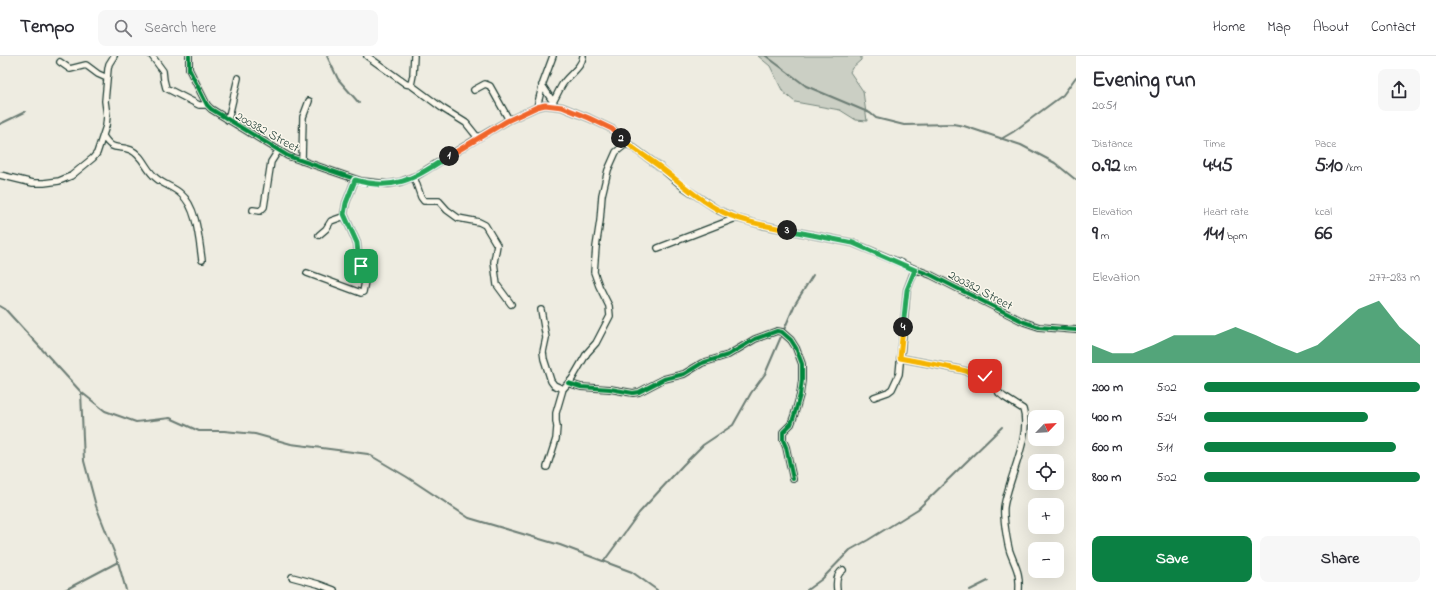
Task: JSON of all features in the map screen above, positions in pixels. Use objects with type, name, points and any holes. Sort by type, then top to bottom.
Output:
[{"type":"street","points":[[0,175],[38,183],[54,182],[71,176],[96,155],[107,122],[105,101],[109,64],[114,56]]},
{"type":"street","points":[[152,56],[163,71],[166,88],[199,105],[207,105]]},
{"type":"street","name":"200382 Street","points":[[189,56],[189,69],[207,105],[216,113],[278,150],[302,161],[355,180],[369,183],[388,184],[414,177],[509,120],[537,107],[552,104],[612,129],[627,143],[707,204],[736,218],[762,225],[853,243],[962,289],[997,310],[1024,322],[1039,327],[1076,330]]},
{"type":"street","points":[[367,56],[406,84],[411,85],[466,123],[478,138]]},
{"type":"street","points":[[411,85],[414,56]]},
{"type":"street","points":[[537,107],[542,85],[553,56]]},
{"type":"street","points":[[552,104],[562,85],[580,65],[583,60],[583,56]]},
{"type":"street","points":[[60,62],[68,69],[74,69],[86,65],[98,74],[108,78]]},
{"type":"street","points":[[228,120],[238,78]]},
{"type":"street","points":[[474,90],[485,84],[490,86],[509,120]]},
{"type":"street","points":[[542,85],[552,104]]},
{"type":"street","points":[[302,161],[303,117],[309,101]]},
{"type":"street","points":[[103,136],[107,142],[114,147],[131,150],[138,155],[154,176],[177,191],[186,199],[195,220],[202,260]]},
{"type":"street","points":[[548,467],[556,439],[556,412],[563,389],[583,358],[596,343],[610,316],[609,306],[594,272],[596,247],[602,195],[608,170],[616,152],[627,143]]},
{"type":"street","points":[[253,210],[260,210],[264,207],[271,162],[278,150]]},
{"type":"street","points":[[414,177],[421,197],[424,201],[439,201],[447,210],[458,218],[479,222],[485,225],[497,245],[494,262],[497,285],[511,304]]},
{"type":"street","points":[[307,273],[358,292],[363,292],[367,271],[359,263],[357,243],[345,216],[346,203],[355,180]]},
{"type":"street","points":[[319,235],[326,229],[330,220],[345,216]]},
{"type":"street","points":[[658,248],[736,218]]},
{"type":"street","points":[[874,397],[892,390],[899,374],[907,290],[915,270]]},
{"type":"street","points":[[541,310],[546,338],[543,352],[546,366],[551,381],[554,385],[563,389]]},
{"type":"street","points":[[568,383],[581,387],[610,389],[633,393],[639,392],[664,379],[684,374],[702,363],[717,360],[735,352],[748,342],[755,339],[777,331],[782,332],[791,340],[796,348],[802,364],[802,380],[798,406],[791,424],[783,432],[792,479]]},
{"type":"street","points":[[900,358],[958,369],[985,376],[995,383],[999,393],[1023,409],[1026,424],[1004,508],[1010,550],[1019,576],[1019,590]]},
{"type":"street","points":[[837,590],[837,578],[839,572],[843,570]]},
{"type":"street","points":[[292,577],[334,590]]},
{"type":"shaded area","points":[[758,56],[861,56],[861,60],[852,68],[850,72],[863,91],[867,121],[856,120],[840,110],[795,102],[783,92],[770,66]]},
{"type":"waterway","points":[[327,56],[338,79],[359,103]]},
{"type":"waterway","points":[[766,56],[806,86],[870,113],[876,118],[904,125],[953,124],[964,126],[1021,145],[1055,163],[1076,180]]},
{"type":"waterway","points":[[1001,139],[1013,132],[1063,95],[1076,77]]},
{"type":"waterway","points":[[0,124],[25,112]]},
{"type":"waterway","points":[[604,561],[639,513],[683,465],[703,445],[733,425],[751,393],[765,374],[795,304],[813,275]]},
{"type":"waterway","points":[[0,306],[5,309],[81,392],[105,411],[136,422],[170,418],[199,431],[224,431],[255,434],[291,444],[368,454],[407,477],[469,518],[560,545],[632,572],[657,590]]},
{"type":"waterway","points":[[81,392],[84,461],[96,506],[118,562],[126,590]]},
{"type":"waterway","points":[[807,590],[822,579],[850,550],[918,509],[1002,427]]},
{"type":"waterway","points":[[65,590],[118,562]]},
{"type":"waterway","points":[[970,590],[988,581]]},
{"type":"cycle path","points":[[189,56],[189,69],[207,105],[211,109],[288,156],[361,181],[388,184],[400,182],[418,175],[507,121],[537,107],[545,105],[562,107],[612,129],[627,143],[660,167],[682,186],[718,210],[736,218],[762,225],[853,243],[931,275],[1024,322],[1039,327],[1076,330]]},
{"type":"cycle path","points":[[568,383],[581,387],[610,389],[633,393],[639,392],[664,379],[684,374],[702,363],[728,355],[755,339],[777,331],[782,332],[791,340],[796,348],[802,364],[800,395],[791,424],[783,432],[783,440],[793,479]]},
{"type":"route","points":[[361,266],[359,263],[357,243],[344,214],[346,203],[355,180],[369,183],[388,184],[414,177],[507,121],[537,107],[552,105],[562,107],[612,129],[627,143],[660,167],[682,186],[718,210],[736,218],[762,225],[853,243],[915,270],[907,290],[900,358],[958,369],[985,376]]}]
